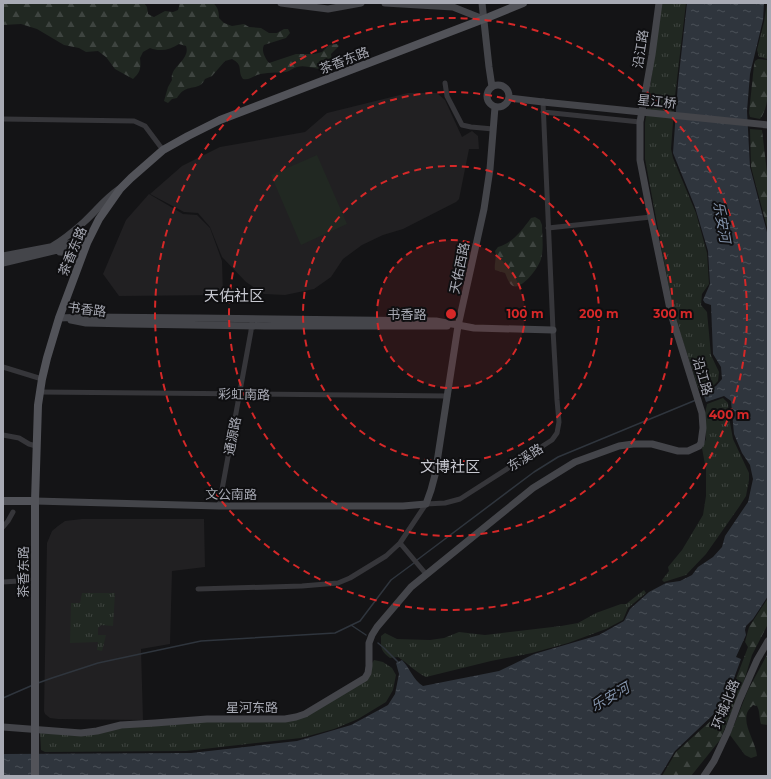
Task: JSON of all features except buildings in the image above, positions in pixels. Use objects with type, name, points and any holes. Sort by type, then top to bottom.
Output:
[{"type":"main road","name":"茶香东路","points":[[35,776],[35,501],[39,392],[59,318],[79,262],[99,219],[120,189],[163,150],[220,120],[522,3]]},
{"type":"main road","points":[[3,500],[35,501]]},
{"type":"street","points":[[281,3],[328,9],[362,3]]},
{"type":"street","points":[[385,3],[453,7],[483,19]]},
{"type":"street","points":[[482,3],[488,67],[492,87]]},
{"type":"street","name":"沿江路","points":[[426,574],[533,488],[575,462],[619,446],[633,444],[652,444],[688,452],[699,446],[702,439],[702,413],[671,314],[640,160],[640,122],[659,3]]},
{"type":"street","points":[[445,82],[447,96],[462,124],[471,127],[493,129]]},
{"type":"street","points":[[502,86],[508,91],[509,98],[507,104],[504,106],[495,107],[490,104],[488,92],[492,87],[502,86]]},
{"type":"street","name":"星江桥","points":[[509,98],[768,125]]},
{"type":"street","name":"东溪路","points":[[426,504],[460,498],[552,440],[557,433],[559,422],[556,400],[543,102]]},
{"type":"street","name":"天佑西路","points":[[426,504],[432,490],[435,475],[458,326],[484,209],[490,169],[495,107]]},
{"type":"street","points":[[544,112],[640,122]]},
{"type":"street","points":[[3,119],[134,121],[144,126],[163,150]]},
{"type":"street","points":[[52,250],[84,222],[102,203],[120,189]]},
{"type":"street","points":[[548,228],[651,217]]},
{"type":"street","points":[[3,263],[52,250],[87,243]]},
{"type":"street","points":[[3,256],[52,250],[69,253],[79,262]]},
{"type":"street","name":"书香路","points":[[59,318],[86,323],[252,322],[458,326],[474,328],[553,330]]},
{"type":"street","name":"通源路","points":[[219,506],[252,322]]},
{"type":"street","points":[[3,367],[42,379]]},
{"type":"street","name":"彩虹南路","points":[[39,392],[448,396]]},
{"type":"street","points":[[3,435],[20,438],[28,444],[36,446]]},
{"type":"street","name":"文公南路","points":[[35,501],[219,506],[395,506],[426,504]]},
{"type":"street","points":[[198,589],[302,586],[338,583],[350,578],[386,556],[400,543],[426,504]]},
{"type":"street","points":[[3,527],[13,512]]},
{"type":"street","points":[[400,543],[426,574]]},
{"type":"street","name":"星河东路","points":[[3,727],[34,728],[82,733],[121,725],[207,719],[285,719],[300,716],[365,678],[368,673],[369,643],[372,635],[410,587],[426,574]]},
{"type":"street","points":[[3,582],[35,580]]},
{"type":"street","name":"环城北路","points":[[704,776],[714,761],[754,667],[768,641]]},
{"type":"shaded area","points":[[408,93],[437,93],[445,100],[462,137],[472,131],[478,136],[479,149],[469,149],[459,199],[456,202],[403,229],[383,235],[362,245],[343,259],[331,277],[314,289],[285,295],[264,294],[246,282],[222,257],[210,227],[198,213],[184,212],[150,194],[182,166],[220,147],[305,132],[327,113]]},
{"type":"shaded area","points":[[149,194],[183,214],[197,215],[210,228],[222,261],[223,295],[119,296],[103,274],[126,220]]},
{"type":"shaded area","points":[[82,519],[204,519],[205,567],[172,571],[170,644],[141,649],[143,720],[58,719],[50,718],[44,711],[47,543],[52,531],[65,521]]},
{"type":"green space","points":[[3,3],[144,3],[147,7],[148,14],[154,17],[165,11],[173,12],[178,10],[180,3],[213,3],[218,10],[219,18],[224,23],[232,26],[244,24],[249,27],[261,28],[269,33],[277,33],[284,29],[288,29],[290,33],[286,38],[264,45],[263,52],[269,63],[296,54],[314,54],[322,52],[329,45],[337,44],[339,46],[331,54],[331,67],[326,69],[302,66],[286,72],[260,74],[243,79],[236,61],[232,59],[225,61],[212,76],[205,79],[201,85],[186,89],[177,98],[172,99],[168,103],[164,101],[168,87],[172,80],[174,71],[186,55],[186,46],[179,44],[169,49],[161,50],[150,48],[143,52],[140,58],[139,72],[133,79],[115,69],[106,57],[98,51],[86,52],[79,48],[64,45],[37,29],[21,24],[3,25]]},
{"type":"green space","points":[[662,3],[686,3],[675,96],[671,149],[673,158],[696,213],[707,253],[709,284],[702,294],[701,305],[707,312],[711,355],[719,372],[718,381],[713,386],[700,390],[674,314],[645,159],[645,123]]},
{"type":"green space","points":[[767,3],[768,59],[759,57],[757,50]]},
{"type":"green space","points":[[758,59],[768,60],[767,99],[764,113],[760,119],[750,117],[749,113],[754,65],[755,61]]},
{"type":"green space","points":[[750,129],[762,130],[768,181],[768,231],[751,167]]},
{"type":"green space","points":[[317,155],[347,224],[301,245],[271,175]]},
{"type":"green space","points":[[535,217],[540,220],[542,225],[543,246],[540,263],[530,277],[521,285],[513,286],[509,282],[505,273],[495,270],[495,251],[498,247],[513,239],[531,218]]},
{"type":"green space","points":[[723,398],[728,403],[733,439],[749,473],[746,496],[706,554],[686,575],[664,582],[662,580],[669,571],[668,567],[682,550],[703,515],[706,496],[706,470],[702,448],[706,439],[705,414],[707,404]]},
{"type":"green space","points":[[644,590],[646,593],[628,608],[623,620],[606,629],[568,643],[532,653],[491,661],[426,677],[418,673],[398,657],[390,658],[384,653],[381,646],[381,636],[385,633],[397,639],[430,640],[444,638],[459,632],[485,635],[578,623],[596,613],[621,604],[626,604]]},
{"type":"green space","points":[[82,593],[115,593],[113,626],[101,625],[98,628],[98,635],[106,635],[102,651],[97,650],[98,642],[70,643],[71,603],[80,603]]},
{"type":"green space","points":[[768,598],[768,624],[752,655],[744,681],[720,740],[691,776],[662,776],[676,752],[714,718],[731,692],[748,647],[745,642],[749,627]]},
{"type":"green space","points":[[768,653],[768,725],[761,724],[758,708],[757,706],[753,705],[747,712],[746,718],[757,756],[751,758],[745,755],[730,735],[748,690]]},
{"type":"green space","points":[[374,660],[383,662],[392,668],[396,675],[393,690],[386,702],[358,719],[334,729],[301,738],[186,751],[45,752],[41,750],[40,732],[91,729],[131,723],[296,719],[361,682]]},
{"type":"water","name":"乐安河","points":[[687,3],[764,3],[763,20],[750,74],[747,111],[750,167],[768,236],[768,596],[753,619],[746,626],[746,635],[736,657],[741,659],[729,692],[716,712],[675,751],[660,776],[3,776],[3,754],[191,753],[297,741],[351,725],[388,705],[395,694],[399,674],[396,663],[402,660],[417,681],[423,686],[499,671],[534,654],[599,635],[624,621],[630,609],[649,592],[666,583],[680,581],[692,575],[698,567],[713,557],[722,547],[725,536],[748,502],[753,479],[750,465],[742,453],[734,434],[731,401],[724,396],[706,402],[703,393],[716,386],[722,379],[721,367],[713,354],[711,305],[705,303],[703,300],[710,284],[708,251],[695,207],[673,153],[678,83]]},
{"type":"waterway","points":[[417,560],[534,472],[558,457],[696,400]]},
{"type":"waterway","points":[[38,683],[98,663],[201,641],[335,633],[360,621],[391,580],[414,563]]},
{"type":"waterway","points":[[351,625],[366,635]]},
{"type":"waterway","points":[[378,643],[398,662]]},
{"type":"waterway","points":[[3,698],[33,685]]},
{"type":"district","name":"天佑社区","points":[[234,296]]},
{"type":"district","name":"文博社区","points":[[450,467]]}]
